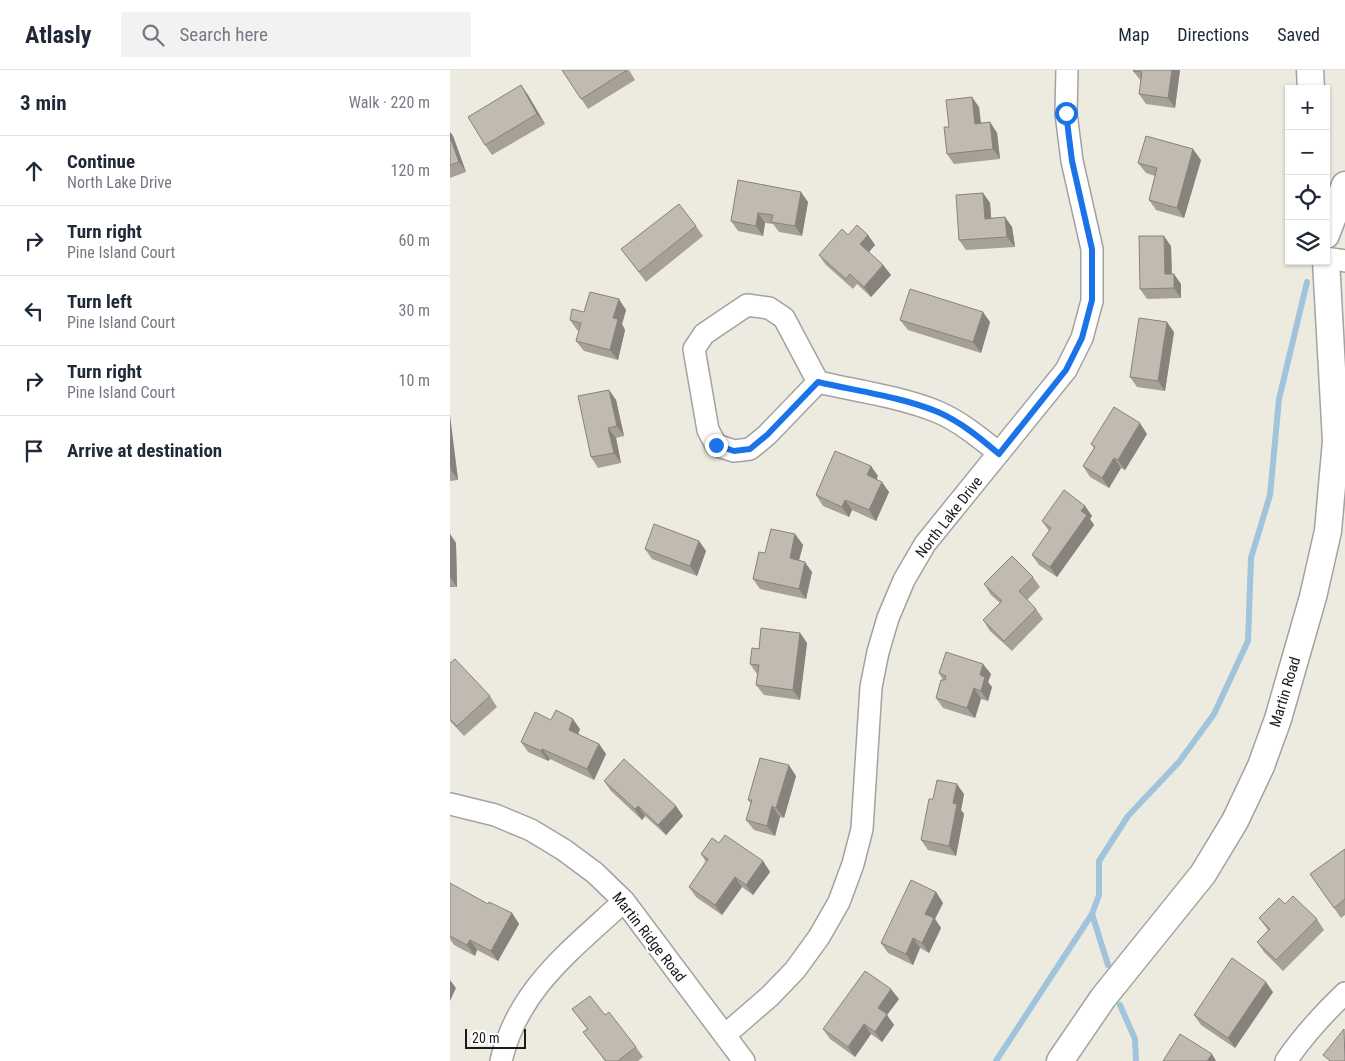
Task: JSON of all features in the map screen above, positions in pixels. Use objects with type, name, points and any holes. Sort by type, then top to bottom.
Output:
[{"type":"street","name":"North Lake Drive","points":[[725,1035],[770,996],[795,970],[819,937],[839,902],[853,864],[862,829],[871,688],[878,652],[888,618],[904,580],[925,544],[1066,370],[1082,338],[1092,300],[1092,249],[1072,161],[1066,113],[1067,70]]},
{"type":"street","points":[[1310,70],[1311,85]]},
{"type":"street","points":[[1330,224],[1345,185]]},
{"type":"street","points":[[1330,260],[1345,261]]},
{"type":"street","name":"Martin Road","points":[[1060,1061],[1103,998],[1203,874],[1235,821],[1261,766],[1278,719],[1313,598],[1328,531],[1336,441],[1337,327],[1327,265]]},
{"type":"street","points":[[818,382],[767,435],[750,449],[734,451],[716,445],[708,430],[694,349],[704,334],[747,305],[769,308],[784,318],[818,382],[913,403],[939,412],[969,429],[999,454]]},
{"type":"street","name":"Martin Ridge Road","points":[[450,804],[495,815],[530,830],[564,850],[596,873],[624,901],[744,1061]]},
{"type":"street","points":[[501,1061],[522,1007],[550,969],[624,901]]},
{"type":"street","points":[[1286,1061],[1320,1018],[1345,993]]},
{"type":"building","points":[[562,70],[627,70],[581,99]]},
{"type":"building","points":[[1134,70],[1172,70],[1168,98],[1139,94],[1142,72]]},
{"type":"building","points":[[521,85],[537,114],[485,145],[468,117]]},
{"type":"building","points":[[972,97],[975,124],[990,122],[993,149],[947,154],[944,127],[949,127],[946,100]]},
{"type":"building","points":[[1146,136],[1193,149],[1177,208],[1149,200],[1157,168],[1138,163]]},
{"type":"building","points":[[450,137],[459,162],[450,165]]},
{"type":"building","points":[[738,180],[801,192],[795,226],[771,222],[773,215],[758,213],[756,226],[731,221]]},
{"type":"building","points":[[983,193],[985,219],[1005,217],[1007,237],[959,240],[956,195]]},
{"type":"building","points":[[679,204],[696,226],[639,272],[621,249]]},
{"type":"building","points":[[857,225],[868,235],[860,244],[883,265],[864,287],[850,274],[846,279],[819,255],[842,229],[848,235]]},
{"type":"building","points":[[1139,236],[1164,236],[1165,274],[1174,274],[1174,288],[1140,289]]},
{"type":"building","points":[[910,289],[983,312],[973,342],[900,320]]},
{"type":"building","points":[[590,292],[619,299],[613,318],[618,319],[610,350],[576,341],[581,323],[570,320],[572,309],[584,312]]},
{"type":"building","points":[[1139,318],[1167,322],[1158,381],[1130,377]]},
{"type":"building","points":[[609,390],[617,426],[608,428],[614,453],[591,457],[578,396]]},
{"type":"building","points":[[1114,407],[1140,423],[1118,460],[1114,458],[1102,478],[1083,466],[1095,447],[1091,444]]},
{"type":"building","points":[[835,451],[871,466],[867,475],[882,482],[869,510],[845,500],[842,507],[816,495]]},
{"type":"building","points":[[1064,490],[1085,506],[1081,511],[1087,515],[1050,567],[1032,555],[1051,528],[1042,521]]},
{"type":"building","points":[[654,524],[699,541],[690,566],[645,549]]},
{"type":"building","points":[[771,529],[795,534],[790,558],[805,562],[799,589],[753,579],[759,552],[765,553]]},
{"type":"building","points":[[1012,556],[1033,577],[1019,591],[1036,609],[1004,641],[983,620],[1002,601],[984,584]]},
{"type":"building","points":[[761,628],[800,633],[793,690],[756,685],[759,665],[750,664],[752,648],[759,649]]},
{"type":"building","points":[[946,652],[983,664],[980,675],[985,677],[981,691],[974,688],[967,708],[936,698],[941,680],[945,680],[946,676],[939,673]]},
{"type":"building","points":[[455,659],[490,696],[457,726],[450,719],[450,663]]},
{"type":"building","points":[[556,710],[573,719],[569,730],[599,744],[587,769],[521,742],[535,712],[551,720]]},
{"type":"building","points":[[760,758],[789,765],[776,808],[772,806],[767,826],[746,820],[752,800],[748,800]]},
{"type":"building","points":[[624,759],[676,806],[658,825],[638,806],[635,809],[604,781]]},
{"type":"building","points":[[937,780],[957,784],[953,803],[957,804],[949,846],[921,840],[929,799],[933,799]]},
{"type":"building","points":[[725,835],[763,861],[746,885],[735,877],[715,905],[689,887],[708,859],[701,854],[712,838],[719,843]]},
{"type":"building","points":[[1345,849],[1345,899],[1334,908],[1310,874]]},
{"type":"building","points":[[911,880],[936,892],[925,914],[934,918],[922,943],[913,938],[906,954],[881,943]]},
{"type":"building","points":[[450,883],[488,904],[489,902],[512,913],[491,951],[470,940],[467,945],[450,936]]},
{"type":"building","points":[[1293,896],[1317,919],[1276,960],[1257,942],[1270,929],[1259,918],[1279,898],[1285,904]]},
{"type":"building","points":[[1232,958],[1266,982],[1228,1038],[1194,1015]]},
{"type":"building","points":[[865,971],[891,989],[878,1008],[887,1014],[875,1032],[864,1024],[848,1047],[823,1029]]},
{"type":"building","points":[[590,996],[605,1015],[609,1012],[636,1047],[618,1061],[606,1061],[583,1032],[588,1029],[572,1009]]},
{"type":"building","points":[[1344,1029],[1345,1061],[1330,1061],[1323,1055]]},
{"type":"building","points":[[1180,1034],[1212,1054],[1207,1061],[1163,1061]]},
{"type":"waterway","points":[[996,1061],[1092,914],[1099,895],[1099,861],[1128,816],[1179,762],[1214,714],[1248,641],[1251,558],[1270,495],[1279,399],[1307,282]]},
{"type":"waterway","points":[[1092,914],[1108,965]]},
{"type":"waterway","points":[[1120,1005],[1135,1039],[1136,1061]]},
{"type":"route","points":[[716,445],[734,451],[750,449],[767,435],[818,382],[913,403],[939,412],[969,429],[999,454],[1066,370],[1082,338],[1092,300],[1092,249],[1072,161],[1066,113]]}]
